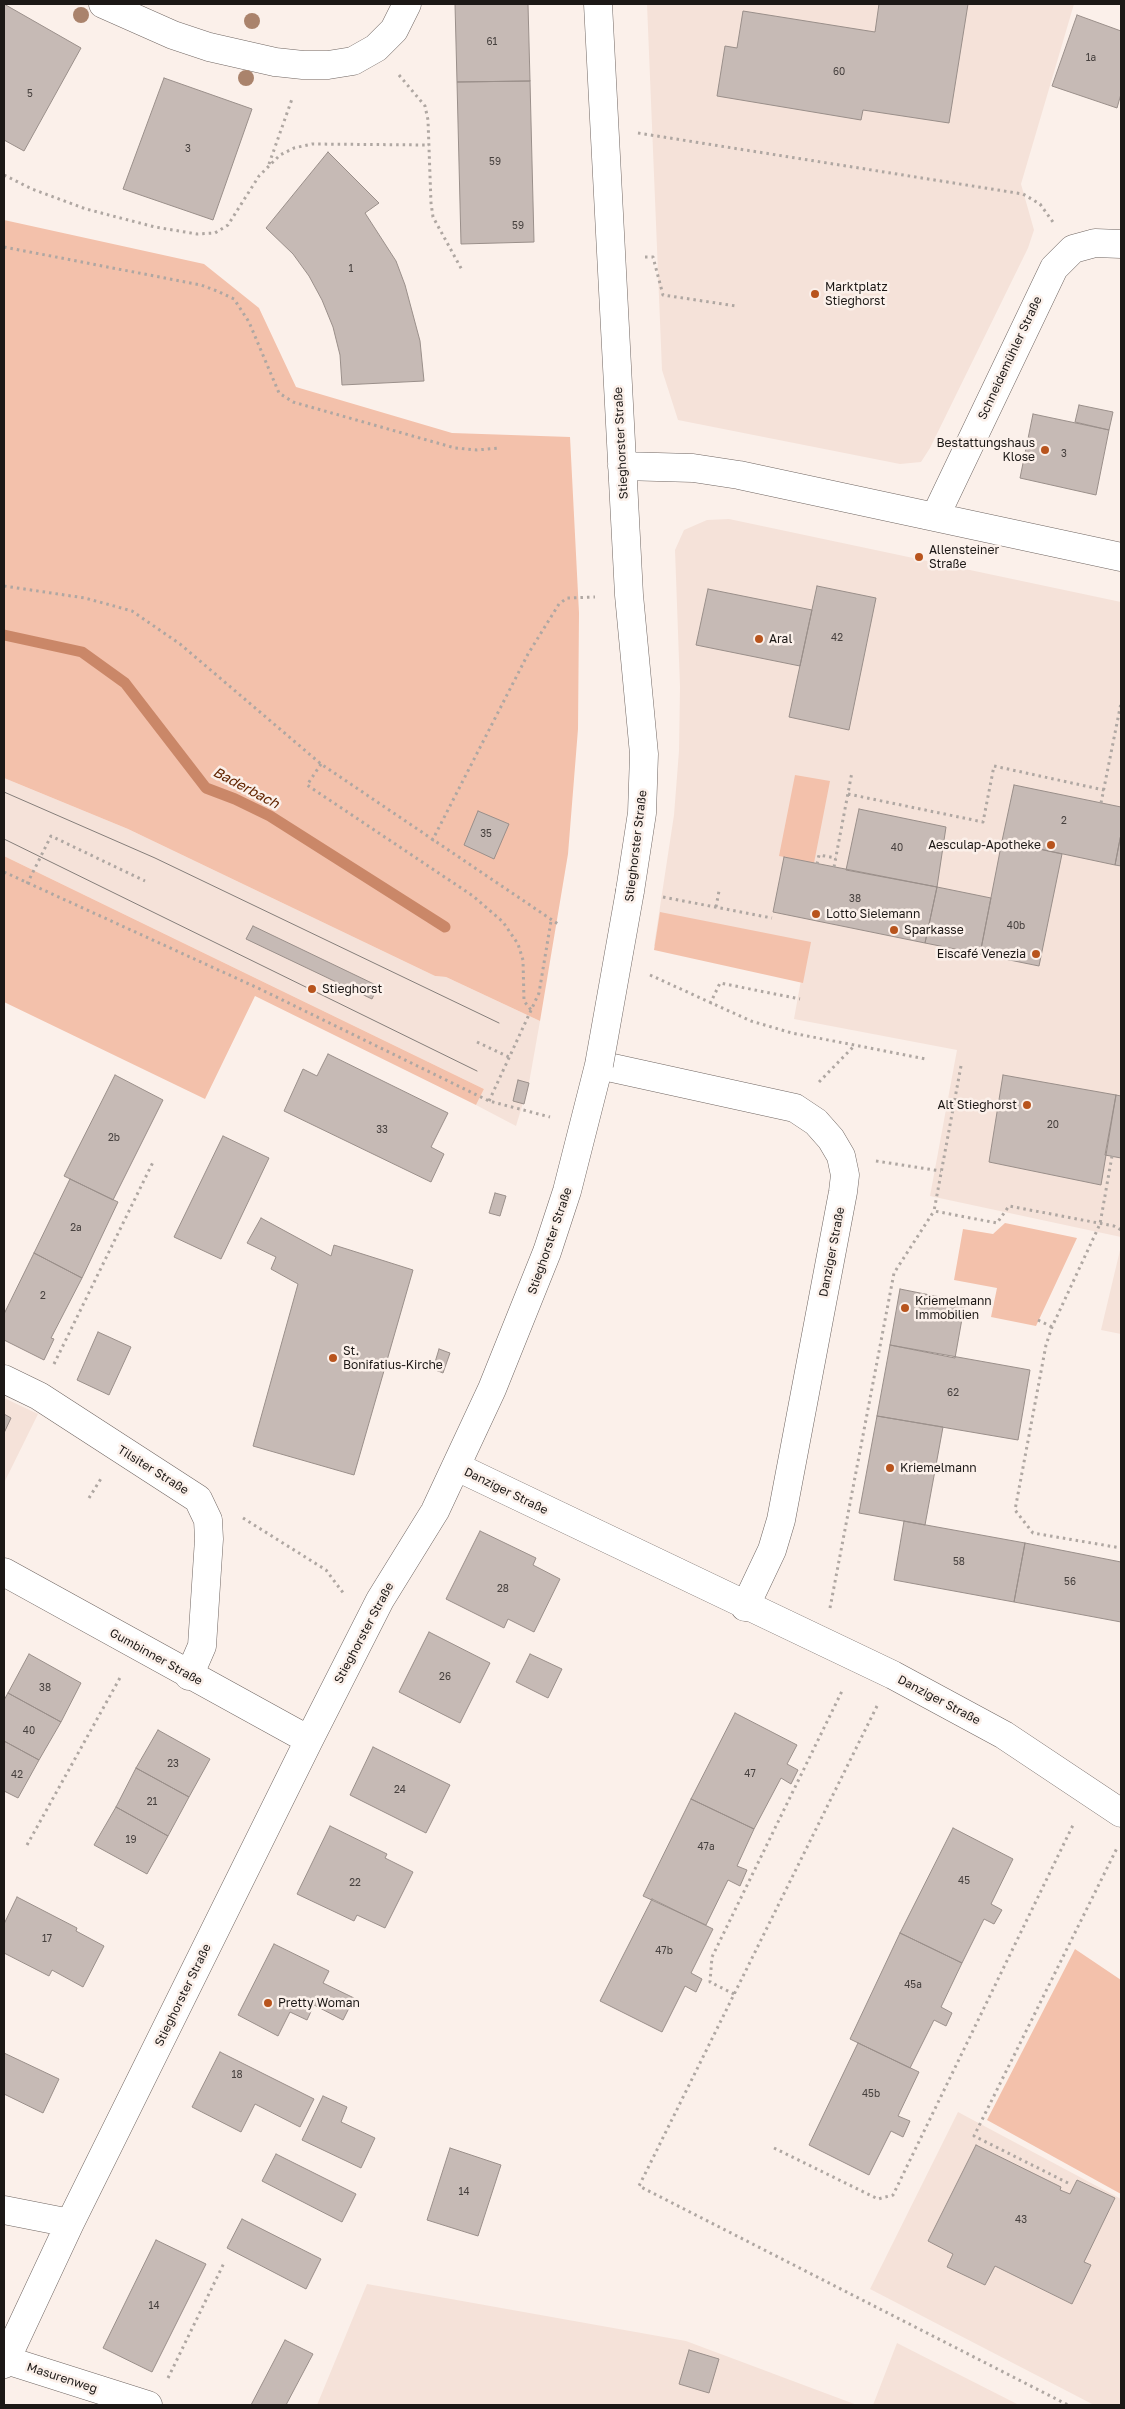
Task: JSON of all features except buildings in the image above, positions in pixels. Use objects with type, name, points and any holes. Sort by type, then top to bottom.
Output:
[{"type":"street","points":[[103,4],[173,35],[209,47],[275,62],[303,65],[328,65],[353,60],[376,48],[394,30],[406,4]]},
{"type":"street","name":"Stieghorster Straße","points":[[5,2362],[70,2223],[308,1740],[380,1600],[423,1533],[457,1467],[528,1304],[564,1199],[585,1125],[599,1065],[630,891],[642,813],[644,754],[629,595],[598,4]]},
{"type":"street","points":[[1073,249],[1095,243],[1121,244]]},
{"type":"street","name":"Schneidemühler Straße","points":[[935,517],[1046,282],[1054,268],[1073,249]]},
{"type":"street","points":[[622,466],[693,468],[739,476],[1121,557]]},
{"type":"street","name":"Danziger Straße","points":[[599,1065],[795,1108],[816,1122],[831,1139],[841,1156],[845,1175],[843,1192],[781,1520],[772,1550],[745,1607]]},
{"type":"street","name":"Tilsiter Straße","points":[[4,1379],[38,1396],[198,1499],[208,1520],[209,1539],[202,1646],[189,1676]]},
{"type":"street","name":"Danziger Straße","points":[[457,1467],[892,1676],[1004,1735],[1121,1813]]},
{"type":"street","name":"Gumbinner Straße","points":[[4,1572],[189,1676],[308,1740]]},
{"type":"street","points":[[4,2210],[70,2223]]},
{"type":"street","name":"Masurenweg","points":[[5,2362],[148,2405]]},
{"type":"path","points":[[376,48],[424,106],[428,120],[433,217],[462,270]]},
{"type":"path","points":[[269,165],[303,65]]},
{"type":"path","points":[[603,127],[1023,194],[1040,204],[1073,249]]},
{"type":"path","points":[[4,176],[32,189],[86,209],[155,227],[197,234],[214,233],[228,225],[259,176],[269,165],[280,155],[294,148],[312,144],[429,146]]},
{"type":"path","points":[[4,247],[200,285],[217,290],[234,299],[249,322],[279,393],[293,402],[455,448],[477,450],[499,448]]},
{"type":"path","points":[[610,256],[653,256],[662,295],[736,306]]},
{"type":"path","points":[[4,586],[85,598],[132,611],[180,644],[321,764],[432,841],[558,924]]},
{"type":"path","points":[[432,841],[528,654],[559,604],[567,598],[629,595]]},
{"type":"path","points":[[1101,803],[1121,703]]},
{"type":"path","points":[[321,764],[307,786],[473,896],[503,922],[518,944],[523,960],[524,1001],[531,1010]]},
{"type":"path","points":[[848,794],[983,822],[994,766],[1104,790]]},
{"type":"path","points":[[834,867],[852,772]]},
{"type":"path","points":[[27,884],[50,836],[145,881]]},
{"type":"path","points":[[817,864],[819,855],[836,858]]},
{"type":"path","points":[[4,872],[260,989],[489,1101],[585,1125]]},
{"type":"path","points":[[630,891],[772,918]]},
{"type":"path","points":[[716,907],[719,891]]},
{"type":"path","points":[[489,1101],[539,993],[551,920]]},
{"type":"path","points":[[650,975],[710,1004],[751,1021],[792,1033],[926,1059]]},
{"type":"path","points":[[710,1004],[720,983],[800,1000]]},
{"type":"path","points":[[477,1042],[509,1057]]},
{"type":"path","points":[[795,1108],[855,1045]]},
{"type":"path","points":[[823,1642],[894,1273],[934,1211],[961,1066]]},
{"type":"path","points":[[841,1156],[941,1172]]},
{"type":"path","points":[[1112,1156],[1100,1224],[1052,1327],[1046,1345],[1015,1510],[1033,1533],[1121,1548]]},
{"type":"path","points":[[38,1396],[154,1160]]},
{"type":"path","points":[[934,1211],[997,1222],[1009,1206],[1114,1226],[1121,1230]]},
{"type":"path","points":[[1038,1320],[1052,1327]]},
{"type":"path","points":[[198,1499],[213,1499],[326,1570],[367,1625]]},
{"type":"path","points":[[27,1845],[137,1647]]},
{"type":"path","points":[[734,1994],[710,1982],[712,1956],[858,1659]]},
{"type":"path","points":[[892,1676],[639,2186],[1068,2405]]},
{"type":"path","points":[[774,2148],[878,2199],[893,2195],[1089,1792]]},
{"type":"path","points":[[1068,2183],[974,2136],[1121,1841]]},
{"type":"path","points":[[167,2379],[224,2263]]},
{"type":"shaded area","points":[[647,4],[1074,4],[1021,184],[1034,230],[1028,248],[930,448],[921,462],[900,464],[678,420],[662,370]]},
{"type":"shaded area","points":[[4,220],[204,264],[259,308],[296,387],[452,433],[570,437],[579,613],[578,729],[568,854],[540,1021],[446,977],[435,976],[128,829],[4,778]]},
{"type":"shaded area","points":[[729,519],[1121,602],[1121,1237],[930,1196],[957,1050],[794,1019],[801,980],[654,946],[674,815],[679,751],[680,687],[675,550],[684,530],[707,520]]},
{"type":"shaded area","points":[[795,775],[830,781],[814,863],[779,856]]},
{"type":"shaded area","points":[[4,778],[128,829],[435,976],[446,977],[540,1021],[529,1083],[516,1126],[476,1105],[484,1089],[4,856]]},
{"type":"shaded area","points":[[4,856],[484,1089],[476,1105],[255,996],[205,1099],[4,1002]]},
{"type":"shaded area","points":[[660,912],[811,942],[803,983],[654,950]]},
{"type":"shaded area","points":[[1005,1223],[1077,1238],[1036,1326],[991,1317],[997,1288],[954,1280],[963,1229],[993,1234]]},
{"type":"shaded area","points":[[1121,1246],[1121,1334],[1101,1330]]},
{"type":"shaded area","points":[[4,1398],[38,1414],[4,1483]]},
{"type":"shaded area","points":[[1075,1949],[1121,1980],[1121,2194],[987,2120]]},
{"type":"shaded area","points":[[958,2112],[1121,2199],[1121,2405],[1094,2405],[870,2289]]},
{"type":"shaded area","points":[[367,2284],[686,2341],[857,2405],[317,2405]]},
{"type":"shaded area","points":[[897,2343],[1019,2405],[873,2405]]},
{"type":"waterway","name":"Baderbach","points":[[4,635],[82,652],[125,683],[206,788],[235,799],[270,816],[445,927]]},
{"type":"tram line","points":[[4,792],[155,858],[499,1023]]},
{"type":"tram line","points":[[4,839],[477,1071]]},
{"type":"place","name":"Marktplatz Stieghorst","points":[[815,294]]},
{"type":"place","name":"Bestattungshaus Klose","points":[[1045,450]]},
{"type":"place","name":"Allensteiner Straße","points":[[919,557]]},
{"type":"place","name":"Aral","points":[[759,639]]},
{"type":"place","name":"Aesculap-Apotheke","points":[[1051,845]]},
{"type":"place","name":"Lotto Sielemann","points":[[816,914]]},
{"type":"place","name":"Sparkasse","points":[[894,930]]},
{"type":"place","name":"Eiscafé Venezia","points":[[1036,954]]},
{"type":"place","name":"Stieghorst","points":[[312,989]]},
{"type":"place","name":"Alt Stieghorst","points":[[1027,1105]]},
{"type":"place","name":"Kriemelmann Immobilien","points":[[905,1308]]},
{"type":"place","name":"St. Bonifatius-Kirche","points":[[333,1358]]},
{"type":"place","name":"Kriemelmann","points":[[890,1468]]},
{"type":"place","name":"Pretty Woman","points":[[268,2003]]}]
